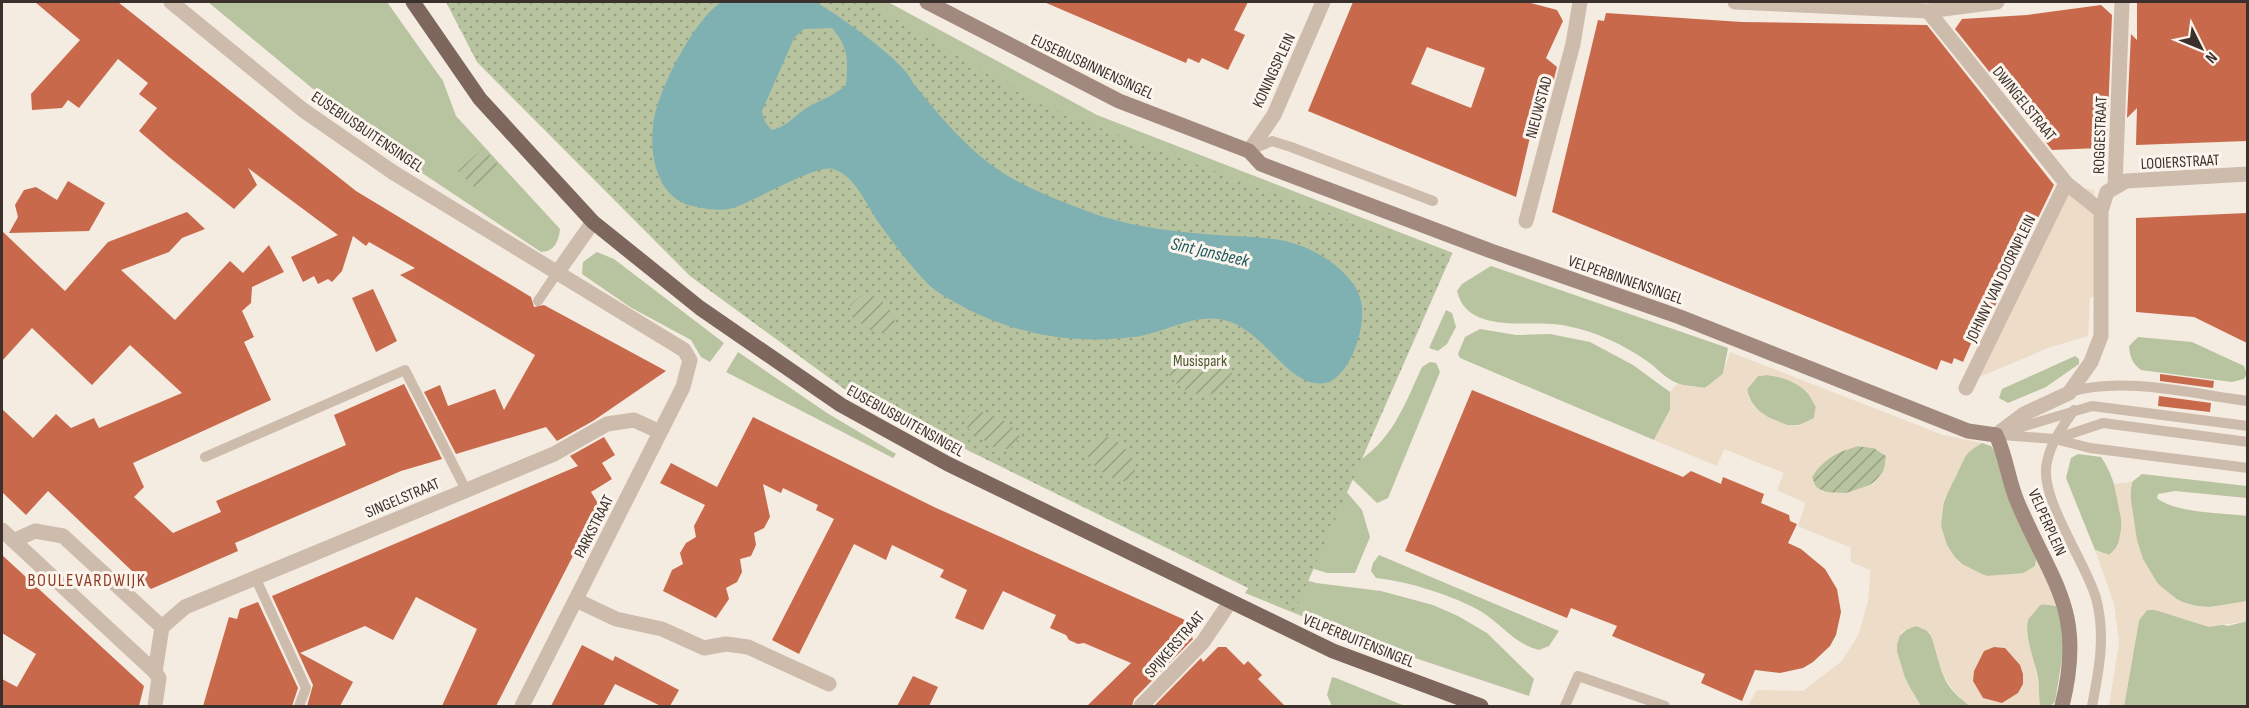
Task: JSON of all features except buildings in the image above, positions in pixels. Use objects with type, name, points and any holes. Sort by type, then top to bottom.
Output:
[{"type":"main road","name":"EUSEBIUSBUITENSINGEL","points":[[412,2],[480,99],[594,222],[700,308],[841,405],[876,426],[948,464],[1230,602]]},
{"type":"main road","name":"VELPERBUITENSINGEL","points":[[1230,602],[1333,651],[1477,706]]},
{"type":"street","name":"EUSEBIUSBUITENSINGEL","points":[[171,2],[303,110],[394,172],[684,350],[690,360]]},
{"type":"street","name":"EUSEBIUSBINNENSINGEL","points":[[927,2],[1119,101],[1249,151]]},
{"type":"street","name":"KONINGSPLEIN","points":[[1249,151],[1274,115],[1323,2]]},
{"type":"street","name":"NIEUWSTAD","points":[[1526,221],[1573,44],[1580,2]]},
{"type":"street","points":[[1735,2],[1839,4],[1928,11],[1998,2]]},
{"type":"street","name":"ROGGESTRAAT","points":[[2069,393],[2091,362],[2100,336],[2101,211],[2107,192],[2115,186],[2122,2]]},
{"type":"street","name":"DWINGELSTRAAT","points":[[1928,11],[2066,183],[2101,211]]},
{"type":"street","name":"VELPERBINNENSINGEL","points":[[1249,151],[1261,164],[1491,251],[1680,317],[1968,432],[1996,435]]},
{"type":"street","name":"LOOIERSTRAAT","points":[[2115,186],[2126,181],[2247,174]]},
{"type":"street","name":"JOHNNY VAN DOORNPLEIN","points":[[1966,387],[2066,183]]},
{"type":"street","points":[[557,273],[594,222]]},
{"type":"street","name":"PARKSTRAAT","points":[[522,706],[683,387],[690,360]]},
{"type":"street","points":[[1996,435],[2024,414],[2069,393]]},
{"type":"street","name":"SINGELSTRAAT","points":[[162,627],[185,607],[554,454],[607,424],[634,420],[660,432]]},
{"type":"street","name":"VELPERPLEIN","points":[[1996,435],[2005,453],[2016,499],[2059,586],[2067,611],[2072,639],[2062,706]]},
{"type":"street","points":[[2,530],[155,672],[159,678],[155,706]]},
{"type":"street","points":[[13,541],[35,531],[63,536],[162,627],[155,672]]},
{"type":"street","points":[[576,600],[616,619],[662,629],[704,648],[726,644],[748,647],[829,684]]},
{"type":"street","name":"SPIJKERSTRAAT","points":[[1141,706],[1203,642],[1230,602]]},
{"type":"lane","points":[[1249,151],[1272,141],[1433,201]]},
{"type":"lane","points":[[538,301],[557,273]]},
{"type":"lane","points":[[205,457],[405,370],[466,490]]},
{"type":"lane","points":[[2069,393],[2091,386],[2120,385],[2247,401]]},
{"type":"lane","points":[[1996,435],[2092,405],[2247,426]]},
{"type":"lane","name":"VELPERPLEIN","points":[[2074,410],[2055,439],[2046,464],[2048,488],[2090,583],[2101,625],[2101,659],[2092,706]]},
{"type":"lane","points":[[2055,439],[2103,423],[2247,442]]},
{"type":"lane","points":[[1996,435],[2055,439],[2090,448],[2247,468]]},
{"type":"lane","points":[[255,577],[306,688],[299,706]]},
{"type":"lane","points":[[1565,706],[1578,676],[1665,706]]},
{"type":"green space","points":[[208,2],[387,2],[443,81],[456,116],[560,229],[555,245],[546,252],[541,252],[383,147]]},
{"type":"green space","name":"Musispark","points":[[446,2],[867,2],[1035,102],[1145,146],[1410,242],[1452,254],[1295,611],[847,391],[690,276],[477,62]]},
{"type":"green space","points":[[860,2],[888,2],[1097,115],[1453,253],[1431,273],[1169,181]]},
{"type":"green space","points":[[483,148],[502,169],[479,192],[458,171]]},
{"type":"green space","points":[[597,252],[614,259],[724,343],[710,362],[701,357],[691,340],[630,307],[582,274],[583,262]]},
{"type":"green space","points":[[1491,266],[1728,348],[1723,374],[1705,388],[1683,385],[1669,379],[1628,349],[1589,332],[1553,324],[1503,323],[1474,315],[1463,305],[1457,291],[1462,284]]},
{"type":"green space","points":[[871,294],[887,306],[894,317],[892,329],[887,334],[871,331],[852,317],[850,305],[859,297]]},
{"type":"green space","points":[[1446,310],[1452,313],[1456,327],[1447,344],[1438,351],[1429,348]]},
{"type":"green space","points":[[1480,329],[1516,335],[1550,334],[1590,342],[1633,365],[1670,392],[1670,410],[1654,440],[1460,358],[1458,354],[1465,337]]},
{"type":"green space","points":[[2138,337],[2192,342],[2244,366],[2247,374],[2244,379],[2232,382],[2141,370],[2132,360],[2129,346]]},
{"type":"green space","points":[[738,352],[827,413],[896,454],[893,458],[726,372]]},
{"type":"green space","points":[[2075,356],[2079,359],[2079,364],[2046,387],[2008,403],[1999,398],[2002,389]]},
{"type":"green space","points":[[1215,357],[1230,368],[1233,377],[1222,392],[1204,394],[1189,391],[1176,383],[1166,369],[1176,359]]},
{"type":"green space","points":[[1430,362],[1436,363],[1440,372],[1388,498],[1377,503],[1348,475],[1351,466],[1365,457],[1386,435],[1402,410],[1422,367]]},
{"type":"green space","points":[[1767,375],[1790,380],[1803,388],[1816,407],[1814,418],[1805,423],[1784,424],[1773,421],[1756,408],[1747,389],[1758,376]]},
{"type":"green space","points":[[971,411],[999,418],[1011,426],[1020,437],[1010,449],[996,449],[965,426]]},
{"type":"green space","points":[[1107,437],[1119,443],[1132,459],[1135,479],[1130,483],[1103,472],[1091,463],[1088,457],[1086,450],[1093,439]]},
{"type":"green space","points":[[1982,443],[1991,446],[1995,452],[2037,555],[2035,566],[2021,574],[1992,577],[1977,573],[1953,555],[1945,542],[1941,527],[1941,513],[1945,500],[1966,456]]},
{"type":"green space","points":[[1858,446],[1874,448],[1886,456],[1884,469],[1877,480],[1852,492],[1838,494],[1825,492],[1816,486],[1811,477],[1820,466],[1837,454]]},
{"type":"green space","points":[[2078,454],[2101,457],[2107,466],[2117,493],[2121,522],[2120,536],[2116,547],[2109,555],[2095,550],[2066,478],[2071,458]]},
{"type":"green space","points":[[2142,474],[2247,486],[2247,498],[2175,491],[2158,494],[2157,498],[2175,507],[2247,516],[2247,601],[2216,607],[2197,606],[2179,600],[2164,590],[2151,575],[2135,539],[2131,519],[2132,482]]},
{"type":"green space","points":[[1344,489],[1362,510],[1370,537],[1355,573],[1327,573],[1288,561]]},
{"type":"green space","points":[[1379,555],[1559,631],[1549,646],[1539,650],[1530,647],[1482,612],[1458,600],[1416,586],[1376,578],[1371,571]]},
{"type":"green space","points":[[1262,567],[1316,583],[1381,591],[1433,605],[1458,616],[1487,633],[1534,679],[1529,696],[1361,640],[1245,593]]},
{"type":"green space","points":[[2047,603],[2056,606],[2066,634],[2055,702],[2050,706],[2040,706],[2038,678],[2027,624],[2036,608]]},
{"type":"green space","points":[[2147,610],[2228,626],[2247,621],[2247,706],[2124,706],[2139,620]]},
{"type":"green space","points":[[1911,626],[1920,627],[1932,637],[1947,683],[1971,706],[1921,706],[1903,673],[1897,655],[1898,637]]},
{"type":"green space","points":[[1332,677],[1405,706],[1332,706],[1327,695]]},
{"type":"shaded area","points":[[2069,186],[2094,190],[2101,292],[2090,298],[2088,336],[2048,348],[1977,378]]},
{"type":"shaded area","points":[[1730,352],[1943,435],[1982,443],[1967,453],[1944,500],[1941,526],[1947,545],[1958,562],[1986,576],[2024,573],[2035,566],[2037,555],[2053,588],[2056,606],[2041,604],[2027,621],[2027,636],[2038,680],[2040,706],[1968,705],[1953,690],[1942,673],[1930,632],[1916,626],[1901,632],[1896,648],[1906,681],[1921,706],[1748,706],[1757,690],[1803,691],[1842,661],[1859,634],[1868,601],[1871,567],[1870,570],[1851,562],[1850,543],[1849,547],[1798,526],[1806,503],[1777,490],[1784,473],[1724,449],[1717,466],[1654,440],[1670,410],[1670,392],[1677,384],[1704,388],[1723,374]],"holes":[[[1758,376],[1785,378],[1806,390],[1816,407],[1814,418],[1797,426],[1787,425],[1768,417],[1755,408],[1749,399],[1747,389]],[[1858,446],[1874,448],[1886,456],[1884,470],[1873,484],[1846,493],[1823,492],[1816,487],[1812,477],[1820,465],[1837,453]],[[1994,647],[2006,648],[2005,654],[2014,658],[2023,674],[2023,684],[2018,693],[2002,703],[1983,698],[1973,681],[1986,656],[1983,651]]]},
{"type":"shaded area","points":[[2132,482],[2130,493],[2137,540],[2143,559],[2158,584],[2179,601],[2195,606],[2210,607],[2247,601],[2247,621],[2209,627],[2155,610],[2147,610],[2139,620],[2124,706],[2109,706],[2119,643],[2114,603],[2095,550],[2109,555],[2118,546],[2122,524],[2114,484]]},
{"type":"water","name":"Sint Jansbeek","points":[[721,2],[815,2],[853,27],[898,64],[942,118],[985,160],[1028,187],[1050,197],[1102,216],[1138,225],[1176,231],[1278,240],[1313,251],[1330,261],[1346,275],[1353,283],[1361,301],[1362,323],[1349,360],[1334,379],[1325,383],[1311,383],[1299,377],[1249,333],[1235,324],[1219,319],[1197,320],[1144,335],[1107,339],[1055,337],[1005,325],[958,304],[929,285],[879,223],[854,184],[841,172],[833,169],[813,172],[729,209],[709,209],[683,203],[672,195],[658,173],[652,146],[654,118],[664,88],[680,54],[700,23]],"holes":[[[832,28],[842,42],[846,54],[846,85],[772,130],[765,122],[762,111],[794,38],[804,29]]]},
{"type":"district","name":"BOULEVARDWIJK","points":[[87,580]]}]
